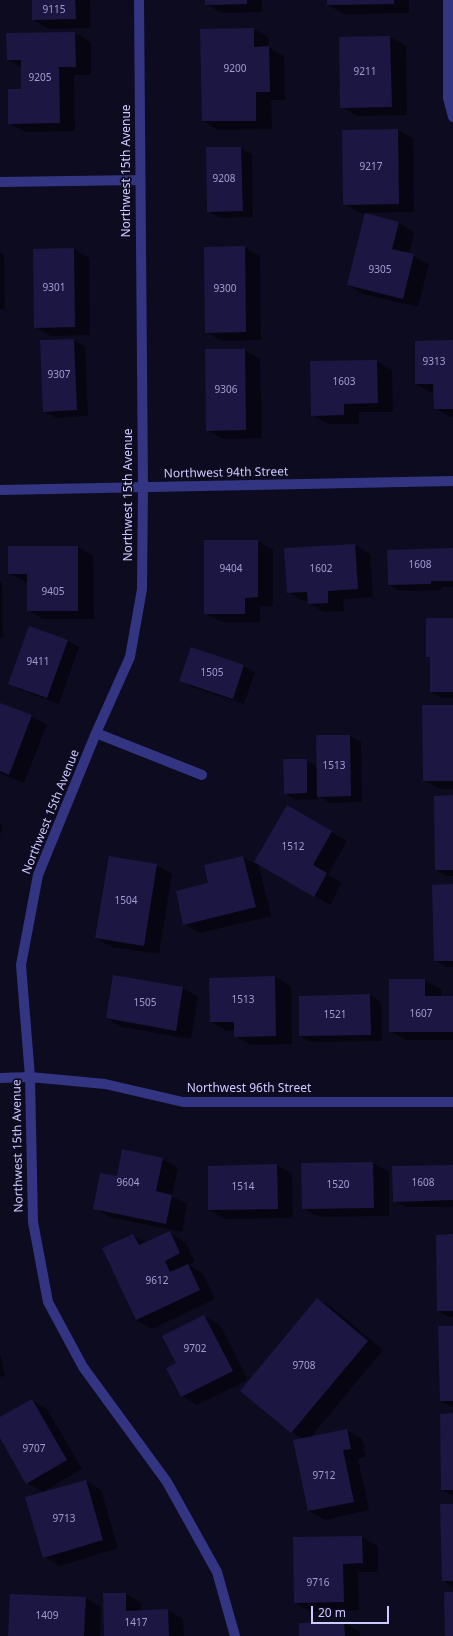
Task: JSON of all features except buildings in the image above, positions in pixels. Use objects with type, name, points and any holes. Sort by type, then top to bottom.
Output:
[{"type":"street","name":"Northwest 15th Avenue","points":[[139,0],[143,487],[142,589],[130,657],[96,733],[38,875],[21,965],[30,1077],[33,1222],[48,1302],[83,1367],[167,1482],[217,1572],[235,1636]]},
{"type":"street","points":[[448,0],[448,98],[453,117]]},
{"type":"street","points":[[0,182],[140,180]]},
{"type":"street","name":"Northwest 94th Street","points":[[0,490],[453,481]]},
{"type":"street","points":[[96,733],[202,775]]},
{"type":"street","name":"Northwest 96th Street","points":[[0,1078],[30,1077],[105,1084],[184,1102],[453,1102]]}]
